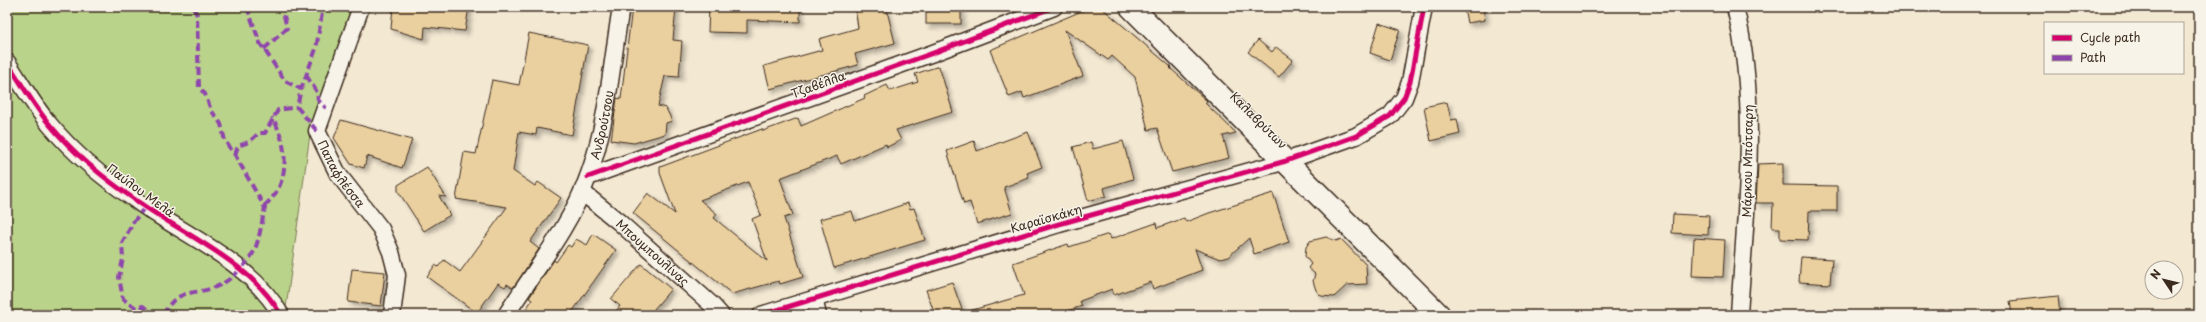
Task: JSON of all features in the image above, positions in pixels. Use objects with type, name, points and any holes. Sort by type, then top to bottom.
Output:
[{"type":"street","name":"Παπαφλέσσα","points":[[361,7],[317,132],[338,174],[381,229],[391,252],[397,275],[392,315]]},
{"type":"street","name":"Ανδρούτσου","points":[[506,315],[564,225],[582,192],[588,177],[599,144],[621,7]]},
{"type":"street","name":"Τζαβέλλα","points":[[588,177],[925,56],[1054,7]]},
{"type":"street","name":"Καλαβρύτων","points":[[1131,7],[1440,315]]},
{"type":"street","name":"Καραϊσκάκη","points":[[761,315],[1059,224],[1286,161],[1356,136],[1390,116],[1404,98],[1410,82],[1424,7]]},
{"type":"street","name":"Μάρκου Μπότσαρη","points":[[1735,7],[1744,52],[1749,114],[1748,196],[1739,315]]},
{"type":"street","name":"Παύλου Μελά","points":[[7,62],[50,125],[82,158],[136,201],[229,260],[253,281],[281,315]]},
{"type":"street","name":"Μπουμπουλίνας","points":[[582,192],[619,222],[712,305],[720,315]]},
{"type":"street","points":[[814,299],[818,315]]},
{"type":"green space","points":[[7,7],[357,7],[311,127],[285,315],[7,315]]},
{"type":"building","points":[[393,7],[469,7],[465,31],[425,27],[424,39],[391,29]]},
{"type":"building","points":[[632,7],[676,7],[673,40],[682,41],[679,77],[665,76],[658,106],[666,108],[672,121],[666,123],[665,134],[634,143],[611,140],[617,98],[621,99]]},
{"type":"building","points":[[709,7],[800,7],[800,22],[747,20],[747,33],[708,32]]},
{"type":"building","points":[[855,7],[886,7],[895,43],[855,54],[858,65],[770,89],[764,66],[822,50],[819,39],[858,28]]},
{"type":"building","points":[[926,7],[961,7],[961,24],[926,24]]},
{"type":"building","points":[[1091,7],[1101,7],[1171,67],[1170,68],[1207,101],[1205,103],[1236,133],[1223,136],[1229,158],[1172,172],[1157,128],[1148,130],[1135,77],[1112,56],[1108,60],[1065,30],[1083,76],[1024,98],[1022,92],[1009,97],[990,50]]},
{"type":"building","points":[[1464,7],[1483,7],[1485,20],[1467,23]]},
{"type":"building","points":[[1379,23],[1400,30],[1390,60],[1370,53]]},
{"type":"building","points":[[529,33],[588,45],[572,135],[537,128],[536,135],[519,132],[513,171],[535,186],[538,182],[561,198],[530,242],[539,249],[513,288],[507,284],[505,287],[498,283],[477,313],[427,277],[435,265],[438,267],[444,260],[460,272],[507,207],[456,199],[464,152],[476,154],[492,80],[519,85]]},
{"type":"building","points":[[1258,40],[1272,52],[1276,47],[1293,60],[1279,77],[1248,52]]},
{"type":"building","points":[[939,66],[953,112],[896,130],[901,140],[887,147],[886,144],[841,164],[837,156],[780,178],[793,215],[784,218],[803,277],[780,284],[779,281],[732,294],[633,213],[648,193],[675,214],[660,173],[660,167],[762,129],[763,131],[798,118],[801,126],[865,98],[864,96],[887,85],[890,91],[918,82],[915,74]],"holes":[[[748,182],[761,215],[752,219],[767,261],[714,218],[717,214],[700,200]]]},
{"type":"building","points":[[1447,102],[1451,120],[1457,119],[1460,134],[1431,141],[1424,107]]},
{"type":"building","points":[[341,120],[412,140],[402,168],[367,156],[364,168],[351,164],[334,138]]},
{"type":"building","points":[[1028,132],[1042,167],[1027,173],[1029,178],[1004,187],[1012,213],[977,224],[970,202],[964,204],[947,151],[974,141],[977,151]]},
{"type":"building","points":[[1123,141],[1133,179],[1104,188],[1106,196],[1088,201],[1073,147],[1091,142],[1093,149]]},
{"type":"building","points":[[1783,163],[1783,185],[1837,186],[1837,211],[1809,211],[1808,240],[1780,239],[1780,228],[1772,228],[1773,203],[1756,203],[1758,164]]},
{"type":"building","points":[[427,167],[446,197],[439,196],[450,215],[424,231],[398,191],[398,185]]},
{"type":"building","points":[[1273,193],[1289,242],[1254,254],[1249,238],[1228,257],[1220,259],[1195,249],[1202,270],[1153,289],[1151,282],[1114,295],[1112,289],[1080,301],[1082,306],[1055,315],[969,315],[969,311],[1024,295],[1013,263],[1068,244],[1069,247],[1109,234],[1111,239],[1156,223],[1157,228],[1184,218],[1186,222],[1209,213]]},
{"type":"building","points":[[908,203],[910,209],[914,208],[925,240],[834,268],[820,219],[852,211],[855,221]]},
{"type":"building","points":[[1673,214],[1709,216],[1708,235],[1672,233]]},
{"type":"building","points":[[593,234],[616,250],[570,315],[522,315],[532,300],[529,298],[554,260],[556,262],[568,245],[571,247],[576,239],[587,245]]},
{"type":"building","points":[[1326,237],[1336,241],[1341,239],[1366,265],[1367,284],[1347,285],[1334,297],[1321,296],[1316,290],[1313,281],[1315,274],[1308,268],[1311,264],[1305,256],[1306,247],[1310,241]]},
{"type":"building","points":[[1694,238],[1725,240],[1723,277],[1692,276]]},
{"type":"building","points":[[1801,257],[1832,259],[1830,284],[1799,282]]},
{"type":"building","points":[[641,264],[671,289],[649,315],[613,315],[620,306],[611,299]]},
{"type":"building","points":[[352,269],[385,272],[381,306],[348,302]]},
{"type":"building","points":[[952,282],[964,315],[935,315],[926,290]]},
{"type":"building","points":[[2058,296],[2060,315],[2012,315],[2010,301]]},
{"type":"marked path","points":[[163,315],[175,299],[181,295],[211,289],[220,285],[234,275],[243,266],[255,249],[259,238],[265,208],[235,155],[225,141],[221,124],[211,110],[205,94],[199,88],[197,15],[193,7]]},
{"type":"marked path","points":[[247,7],[260,43],[285,81],[301,89]]},
{"type":"marked path","points":[[264,49],[287,28],[284,16],[289,7]]},
{"type":"marked path","points":[[317,131],[297,107],[301,89],[316,49],[323,7]]},
{"type":"marked path","points":[[306,75],[317,92],[318,100],[326,108]]},
{"type":"marked path","points":[[235,155],[238,146],[249,142],[259,133],[265,133],[278,110],[297,107]]},
{"type":"marked path","points":[[264,206],[273,197],[283,176],[284,152],[282,140],[272,117]]},
{"type":"marked path","points":[[145,207],[134,221],[122,243],[123,259],[119,277],[123,299],[136,308],[143,306],[150,312],[157,315]]},
{"type":"cycle path","points":[[588,177],[933,53],[1054,7]]},
{"type":"cycle path","points":[[761,315],[1059,224],[1286,161],[1356,136],[1390,116],[1404,98],[1410,82],[1424,7]]},
{"type":"cycle path","points":[[7,62],[44,118],[69,146],[125,193],[234,264],[252,279],[268,296],[281,315]]}]
